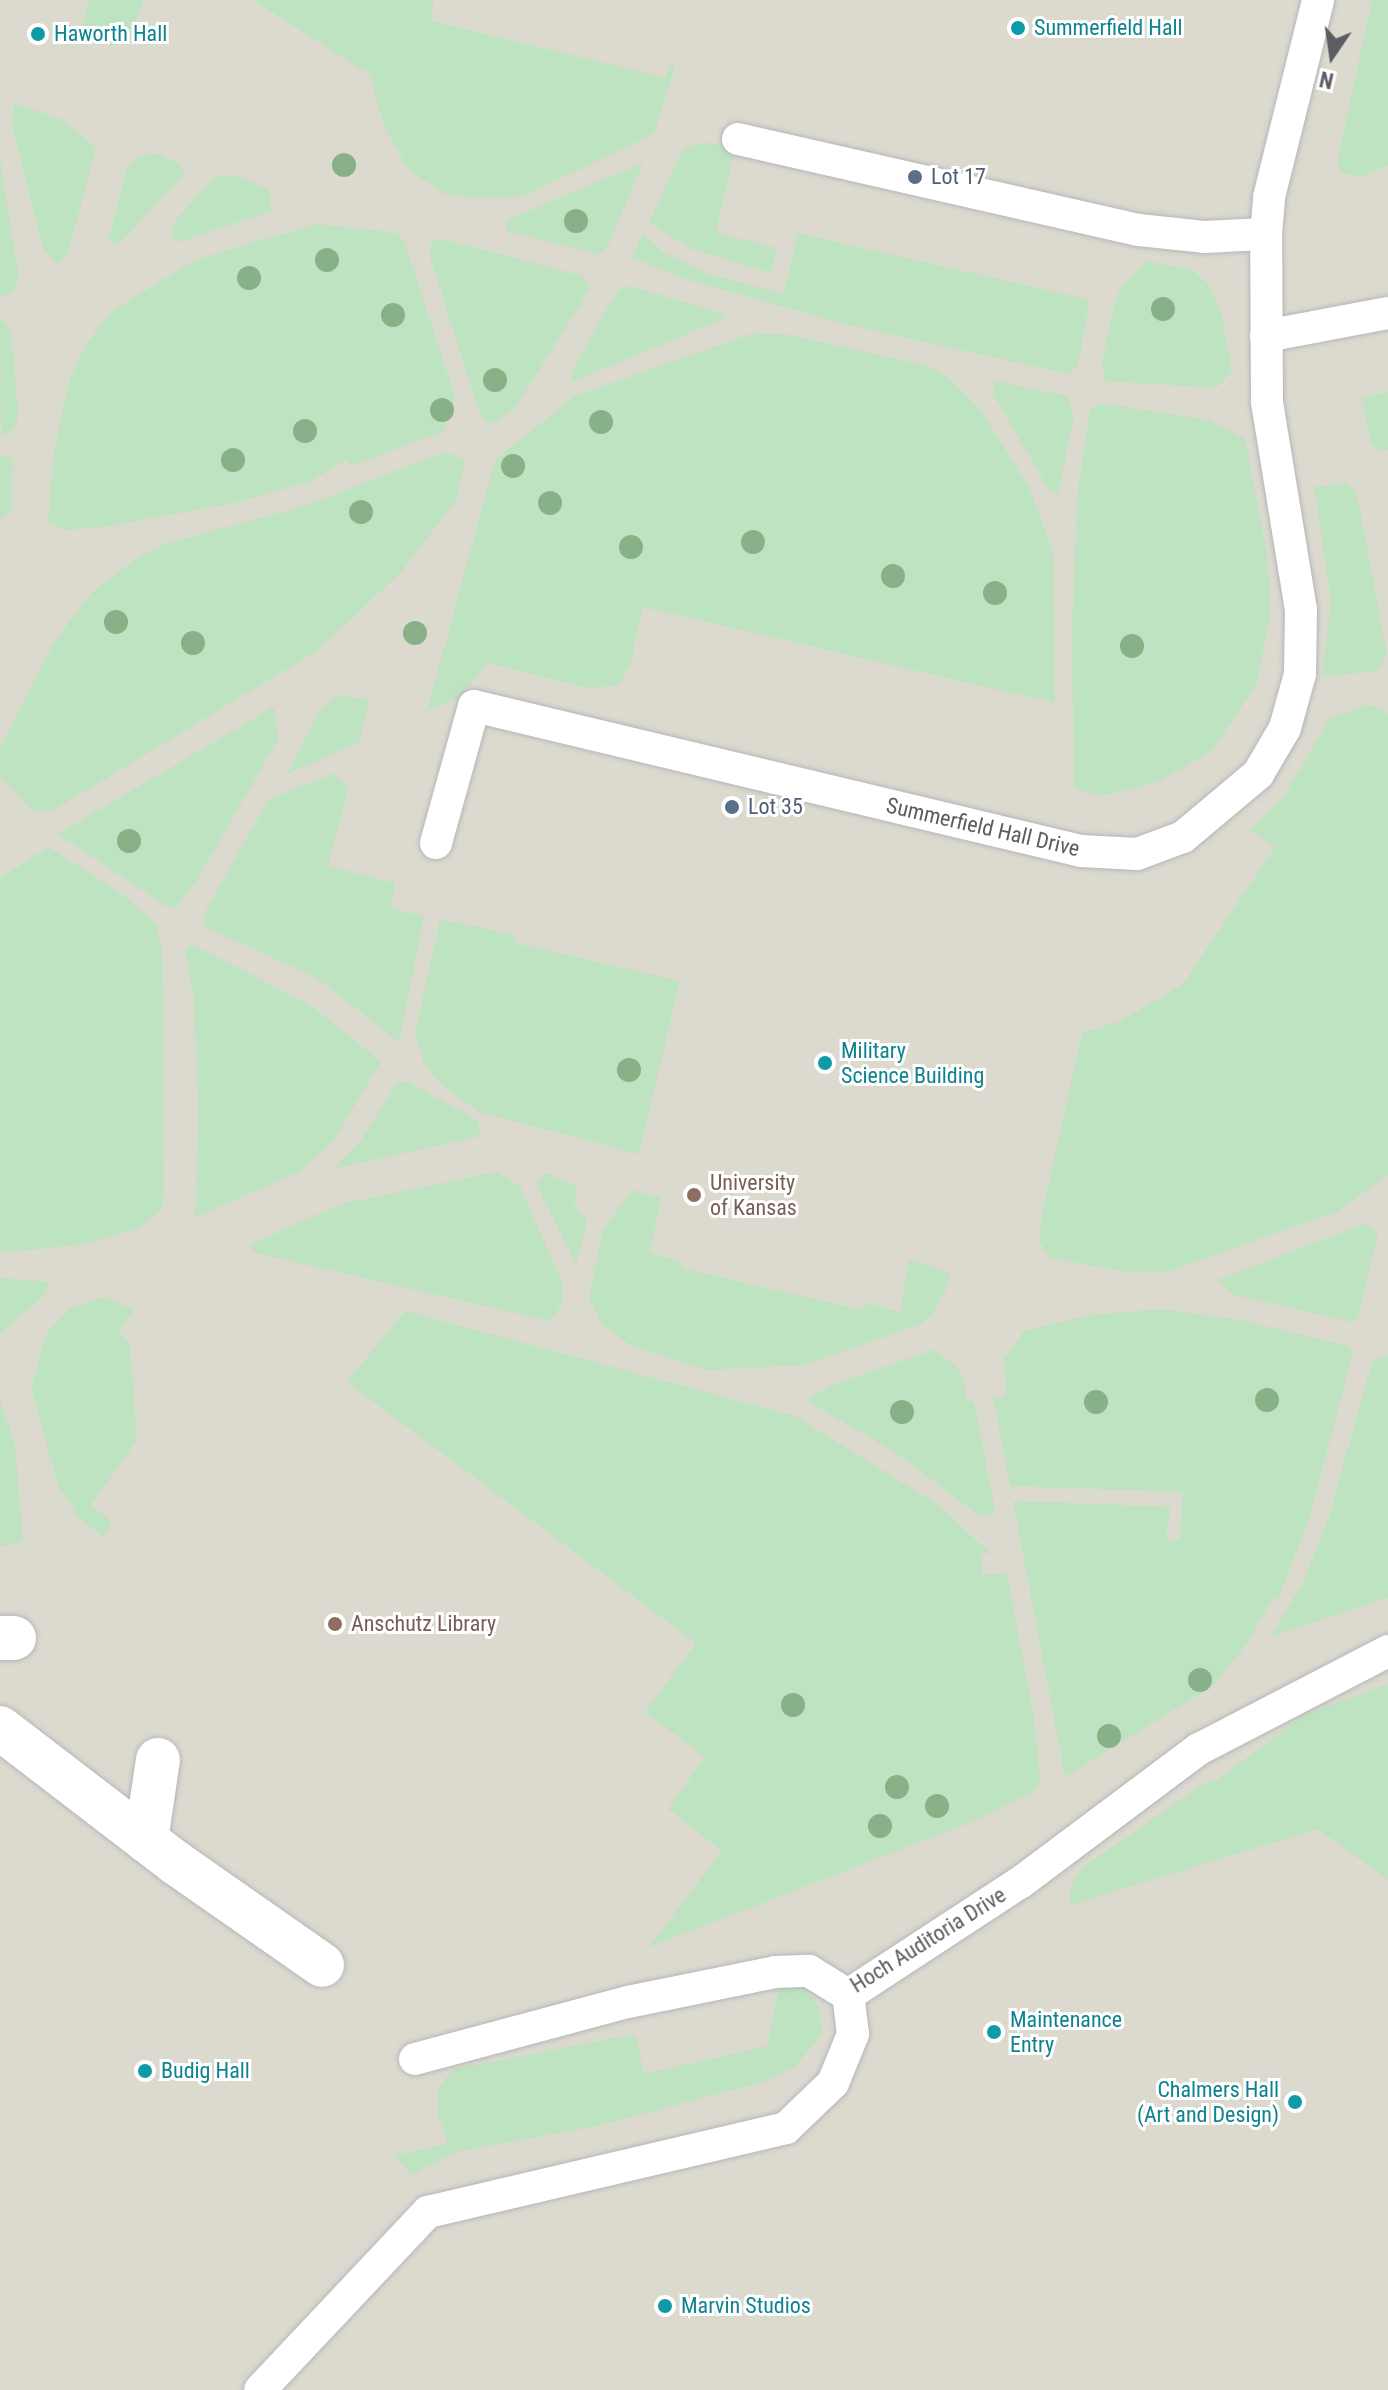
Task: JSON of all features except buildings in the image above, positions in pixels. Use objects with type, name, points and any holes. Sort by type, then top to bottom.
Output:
[{"type":"street","points":[[0,1728],[146,1840],[322,1965]]},
{"type":"street","points":[[146,1840],[158,1760]]},
{"type":"lane","name":"Summerfield Hall Drive","points":[[436,843],[474,706],[1081,851],[1137,854],[1183,837],[1258,774],[1285,728],[1300,674],[1301,610],[1267,402],[1266,234],[1269,197],[1318,0]]},
{"type":"lane","points":[[738,139],[1139,230],[1204,237],[1266,234]]},
{"type":"lane","points":[[1266,336],[1388,313]]},
{"type":"lane","name":"Hoch Auditoria Drive","points":[[415,2059],[628,2002],[775,1972],[809,1971],[848,1995],[1021,1882],[1199,1749],[1388,1651]]},
{"type":"lane","points":[[260,2390],[428,2212],[786,2128],[833,2083],[853,2034],[848,1995]]},
{"type":"shaded area","name":"University of Kansas","points":[[0,0],[1388,0],[1388,2390],[0,2390]]},
{"type":"green space","points":[[89,0],[144,0],[129,39],[115,46],[92,41],[82,29]]},
{"type":"green space","points":[[253,0],[433,0],[432,21],[666,78],[669,65],[675,67],[654,134],[521,197],[444,194],[409,170],[384,127],[370,75]]},
{"type":"green space","points":[[1372,0],[1388,0],[1388,165],[1360,177],[1339,172],[1339,154]]},
{"type":"green space","points":[[14,103],[61,119],[96,147],[68,254],[58,265],[42,247],[11,121]]},
{"type":"green space","points":[[704,142],[735,149],[716,233],[777,248],[771,273],[691,249],[649,222],[683,149]]},
{"type":"green space","points":[[158,153],[179,164],[185,174],[117,246],[108,240],[127,168],[137,157]]},
{"type":"green space","points":[[0,159],[19,278],[13,292],[0,297]]},
{"type":"green space","points":[[643,163],[608,246],[598,254],[506,231],[507,220]]},
{"type":"green space","points":[[233,175],[268,188],[272,211],[179,242],[173,239],[171,226],[215,176]]},
{"type":"green space","points":[[317,224],[397,233],[404,241],[455,396],[444,431],[365,461],[350,465],[348,459],[309,482],[234,503],[104,527],[65,530],[48,523],[53,456],[69,380],[87,343],[111,312],[195,260]]},
{"type":"green space","points":[[798,233],[1090,300],[1078,365],[1069,374],[849,325],[688,280],[632,258],[643,234],[665,253],[703,272],[783,294]]},
{"type":"green space","points":[[439,238],[583,276],[590,289],[514,409],[489,425],[480,414],[430,257],[431,243]]},
{"type":"green space","points":[[1147,261],[1193,270],[1210,286],[1221,312],[1232,372],[1216,388],[1105,381],[1102,363],[1114,304],[1121,287]]},
{"type":"green space","points":[[630,286],[724,314],[723,319],[572,382],[572,371],[618,290]]},
{"type":"green space","points":[[0,318],[11,330],[18,410],[16,427],[1,436]]},
{"type":"green space","points":[[753,333],[790,335],[928,366],[949,378],[981,411],[1030,489],[1053,553],[1055,703],[643,607],[630,666],[617,686],[587,688],[487,663],[460,697],[427,711],[495,460],[575,396]]},
{"type":"green space","points":[[996,381],[1067,396],[1074,416],[1058,494],[1049,490],[992,392]]},
{"type":"green space","points":[[1388,392],[1388,450],[1381,451],[1371,445],[1362,398]]},
{"type":"green space","points":[[1101,403],[1208,420],[1245,439],[1267,554],[1271,609],[1257,684],[1211,752],[1156,783],[1101,796],[1074,788],[1072,631],[1077,496],[1090,410]]},
{"type":"green space","points":[[445,452],[465,461],[457,499],[401,572],[317,651],[52,811],[33,811],[0,777],[0,748],[53,644],[92,592],[140,556],[166,544],[307,505]]},
{"type":"green space","points":[[0,455],[13,458],[12,512],[0,519]]},
{"type":"green space","points":[[1345,483],[1355,490],[1387,655],[1377,671],[1322,677],[1331,601],[1314,487]]},
{"type":"green space","points":[[336,695],[370,700],[359,742],[286,775],[319,712]]},
{"type":"green space","points":[[1369,705],[1383,709],[1388,716],[1388,1175],[1338,1211],[1170,1271],[1126,1272],[1050,1258],[1039,1241],[1042,1213],[1082,1033],[1121,1021],[1183,984],[1275,847],[1250,830],[1285,795],[1329,719]]},
{"type":"green space","points":[[274,707],[278,739],[197,880],[176,907],[169,908],[58,834]]},
{"type":"green space","points":[[333,774],[349,786],[328,866],[395,883],[391,908],[424,916],[399,1042],[317,978],[203,926],[204,913],[269,799]]},
{"type":"green space","points":[[49,847],[124,896],[156,924],[163,955],[164,1196],[162,1209],[140,1228],[86,1244],[0,1253],[0,878]]},
{"type":"green space","points":[[440,919],[516,935],[515,943],[680,981],[639,1154],[479,1112],[438,1082],[423,1061],[415,1033]]},
{"type":"green space","points":[[192,945],[311,1005],[381,1062],[334,1140],[301,1171],[195,1218],[198,1115],[194,1001],[185,949]]},
{"type":"green space","points":[[409,1082],[478,1121],[481,1136],[333,1169],[360,1142],[397,1083]]},
{"type":"green space","points":[[496,1172],[520,1186],[563,1284],[562,1304],[550,1321],[256,1253],[249,1245],[341,1204]]},
{"type":"green space","points":[[546,1173],[577,1186],[574,1203],[587,1221],[576,1265],[536,1183]]},
{"type":"green space","points":[[632,1190],[661,1198],[650,1253],[682,1262],[681,1268],[863,1310],[866,1303],[900,1312],[909,1260],[950,1273],[946,1290],[933,1313],[919,1325],[804,1365],[709,1370],[633,1347],[602,1324],[589,1298],[603,1230]]},
{"type":"green space","points":[[1365,1224],[1378,1233],[1358,1317],[1352,1322],[1234,1295],[1217,1280]]},
{"type":"green space","points":[[0,1278],[50,1282],[42,1298],[0,1333]]},
{"type":"green space","points":[[102,1297],[134,1309],[119,1333],[130,1342],[137,1440],[91,1505],[112,1522],[103,1537],[79,1518],[58,1485],[31,1388],[46,1334],[70,1309]]},
{"type":"green space","points":[[1161,1309],[1240,1320],[1348,1346],[1353,1351],[1310,1517],[1278,1599],[1273,1598],[1246,1645],[1214,1685],[1065,1777],[1013,1501],[1170,1507],[1166,1539],[1179,1541],[1183,1492],[1010,1486],[993,1398],[1006,1396],[1004,1359],[1024,1331],[1090,1315]]},
{"type":"green space","points":[[405,1311],[795,1416],[937,1504],[990,1553],[980,1554],[983,1575],[1007,1573],[1035,1724],[1040,1782],[1036,1790],[969,1823],[649,1947],[722,1851],[668,1809],[705,1757],[645,1712],[696,1643],[347,1382]]},
{"type":"green space","points":[[933,1350],[954,1364],[963,1376],[967,1401],[974,1401],[995,1510],[991,1516],[980,1516],[898,1454],[807,1401],[831,1385]]},
{"type":"green space","points":[[1388,1355],[1388,1598],[1270,1637],[1303,1582],[1328,1520],[1372,1362]]},
{"type":"green space","points":[[0,1400],[15,1444],[23,1542],[0,1546]]},
{"type":"green space","points":[[1388,1684],[1388,1880],[1318,1829],[1070,1905],[1070,1887],[1083,1867],[1209,1780],[1217,1780],[1305,1714]]},
{"type":"green space","points":[[799,1982],[819,2006],[822,2034],[795,2067],[763,2082],[597,2126],[455,2152],[411,2175],[395,2155],[448,2144],[437,2112],[438,2089],[454,2069],[635,2034],[644,2074],[767,2046],[779,1987]]},
{"type":"place","name":"Summerfield Hall","points":[[1018,28]]},
{"type":"place","name":"Haworth Hall","points":[[38,34]]},
{"type":"place","name":"Lot 17","points":[[915,177]]},
{"type":"place","name":"Lot 35","points":[[732,807]]},
{"type":"place","name":"Military Science Building","points":[[825,1063]]},
{"type":"place","name":"University of Kansas","points":[[694,1195]]},
{"type":"place","name":"Anschutz Library","points":[[335,1624]]},
{"type":"place","name":"Maintenance Entry","points":[[994,2032]]},
{"type":"place","name":"Budig Hall","points":[[145,2071]]},
{"type":"place","name":"Chalmers Hall (Art and Design)","points":[[1295,2102]]},
{"type":"place","name":"Marvin Studios","points":[[665,2306]]}]
